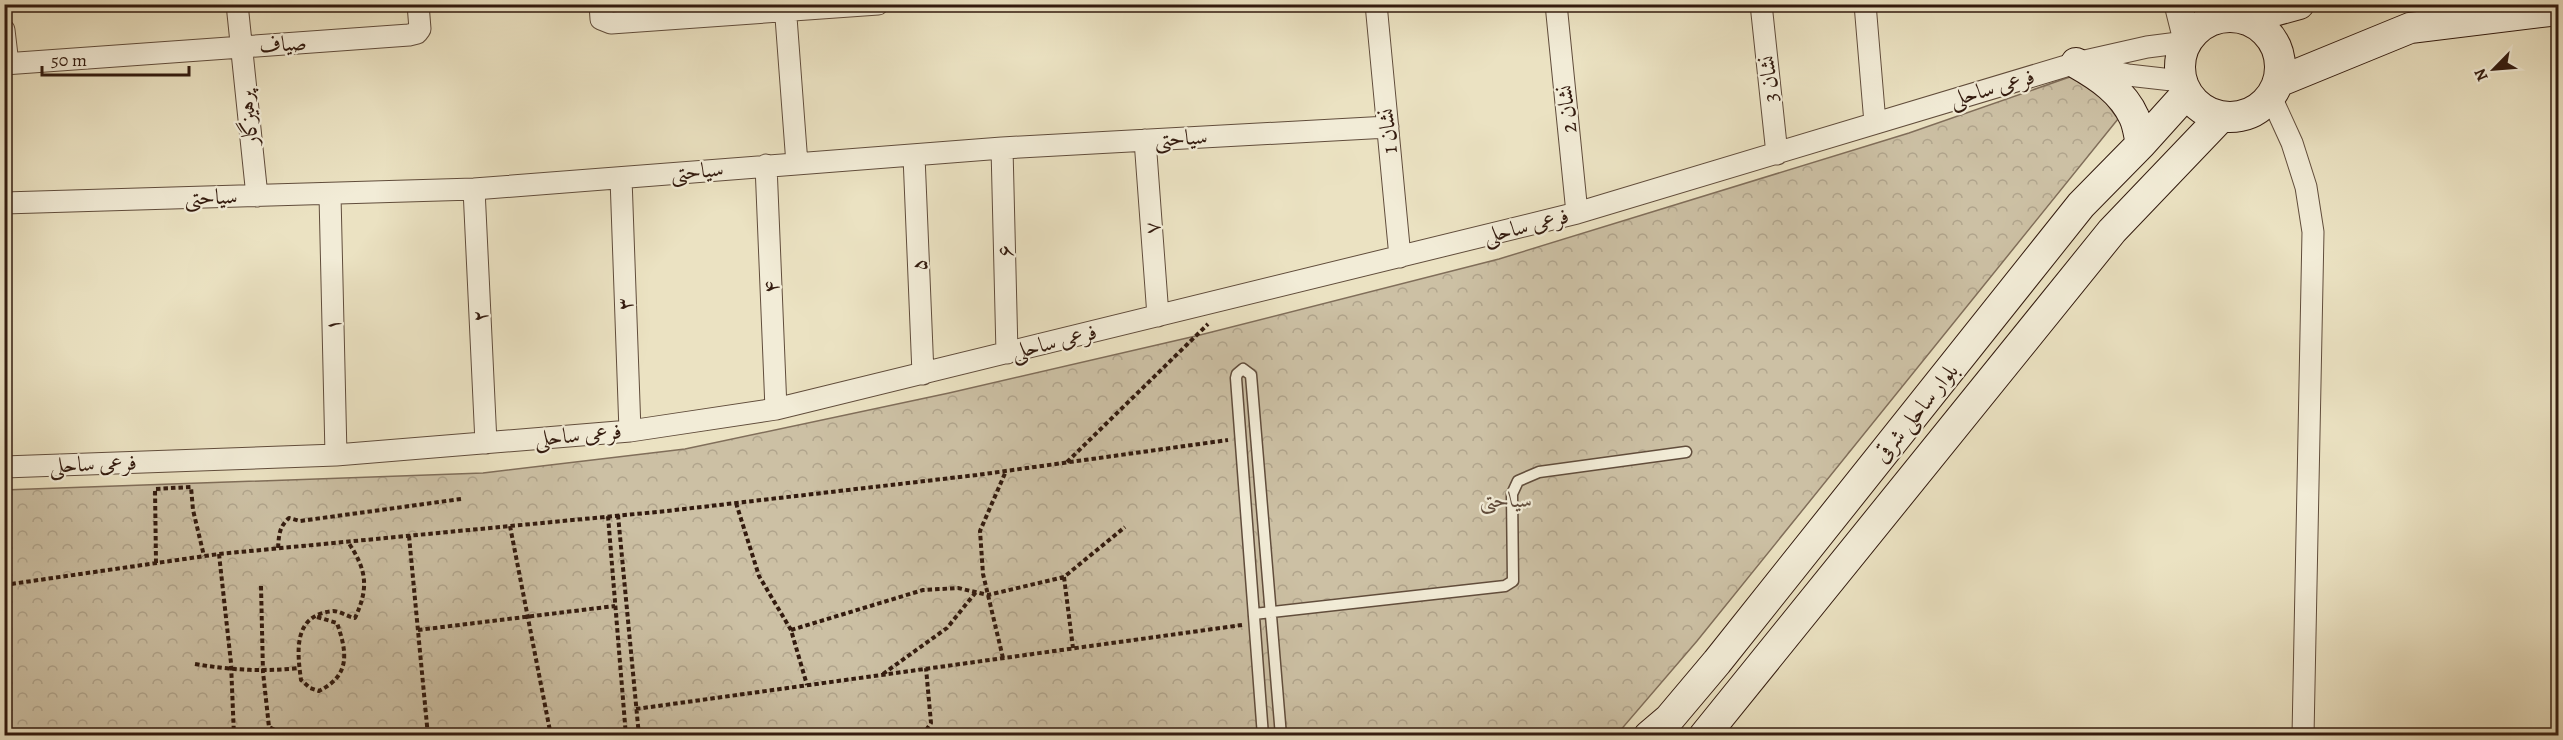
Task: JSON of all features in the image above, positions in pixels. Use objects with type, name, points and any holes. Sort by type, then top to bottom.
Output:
[{"type":"main road","points":[[2298,4],[2230,14],[2199,27],[2187,41],[2181,55],[2184,87],[2202,109],[2222,117],[2240,117],[2257,110],[2274,90],[2410,28],[2559,10]]},
{"type":"main road","points":[[2230,14],[2258,26],[2270,37],[2277,51],[2280,66],[2274,90]]},
{"type":"main road","points":[[2076,63],[2102,78],[2120,97],[2134,117],[2141,144]]},
{"type":"main road","name":"بلوار ساحلی شرقی","points":[[1649,735],[1669,719],[1718,662],[2081,205],[2141,144],[2184,87]]},
{"type":"main road","name":"بلوار ساحلی شرقی","points":[[1704,735],[2112,231],[2222,117]]},
{"type":"street","name":"پرهیزگار","points":[[237,4],[257,196]]},
{"type":"street","name":"صیاف","points":[[6,64],[417,33],[420,29],[418,4]]},
{"type":"street","points":[[601,12],[611,23],[786,7],[878,4]]},
{"type":"street","name":"نشان 1","points":[[1376,4],[1401,257]]},
{"type":"street","name":"نشان 2","points":[[1556,4],[1577,213]]},
{"type":"street","name":"نشان 3","points":[[1761,4],[1777,154]]},
{"type":"street","points":[[1865,4],[1875,123]]},
{"type":"street","points":[[2178,4],[2187,41]]},
{"type":"street","points":[[786,7],[797,164]]},
{"type":"street","points":[[4,30],[6,64]]},
{"type":"street","name":"فرعی ساحلی","points":[[4,467],[336,455],[630,431],[776,409],[1577,213],[2076,63],[2147,47],[2187,41]]},
{"type":"street","name":"فرعی ساحلی","points":[[2076,63],[2184,87]]},
{"type":"street","points":[[2274,90],[2306,187],[2313,232],[2303,735]]},
{"type":"street","name":"سیاحتی","points":[[4,202],[330,195],[474,189],[1002,148],[1388,127]]},
{"type":"street","name":"۷","points":[[1145,140],[1158,316]]},
{"type":"street","name":"۶","points":[[1002,148],[1007,353]]},
{"type":"street","name":"۵","points":[[914,156],[923,374]]},
{"type":"street","name":"۴","points":[[766,165],[776,409]]},
{"type":"street","name":"۳","points":[[621,178],[630,431]]},
{"type":"street","name":"۲","points":[[474,189],[486,443]]},
{"type":"street","name":"۱","points":[[330,195],[336,455]]},
{"type":"lane","points":[[1263,735],[1236,378],[1243,369],[1251,375],[1281,735]]},
{"type":"lane","points":[[1254,618],[1271,613],[1505,586],[1513,581],[1512,494],[1518,481],[1539,472],[1686,452]]},
{"type":"path","points":[[1066,462],[1211,322]]},
{"type":"path","points":[[4,585],[219,554],[736,502],[1006,471],[1241,438]]},
{"type":"path","points":[[1003,658],[983,574],[980,531],[1006,471]]},
{"type":"path","points":[[156,563],[155,489],[191,487],[204,556]]},
{"type":"path","points":[[278,548],[279,531],[282,524],[289,518],[300,521],[461,499]]},
{"type":"path","points":[[736,502],[759,576],[791,630],[807,685]]},
{"type":"path","points":[[618,515],[639,735]]},
{"type":"path","points":[[608,516],[626,735]]},
{"type":"path","points":[[510,526],[551,735]]},
{"type":"path","points":[[791,630],[923,590],[958,588],[988,595],[1064,577],[1125,527]]},
{"type":"path","points":[[409,536],[428,735]]},
{"type":"path","points":[[317,616],[338,623],[344,644],[343,669],[335,683],[319,691],[310,688],[301,680],[299,635],[307,622],[317,616],[336,611],[355,618],[361,605],[365,583],[359,558],[347,542]]},
{"type":"path","points":[[219,554],[231,663],[234,735]]},
{"type":"path","points":[[1064,577],[1073,648]]},
{"type":"path","points":[[261,586],[263,672],[269,727],[287,735]]},
{"type":"path","points":[[883,674],[947,628],[976,592]]},
{"type":"path","points":[[418,630],[615,606]]},
{"type":"path","points":[[636,709],[1073,648],[1254,618]]},
{"type":"path","points":[[195,664],[263,672],[300,668]]},
{"type":"path","points":[[922,735],[931,723],[926,668]]},
{"type":"green space","name":"سیاحتی","points":[[2084,72],[2118,119],[1697,641],[1619,732],[1612,735],[5,735],[4,490],[483,473],[685,449],[949,393],[1200,335],[1499,259],[1909,133]]}]
